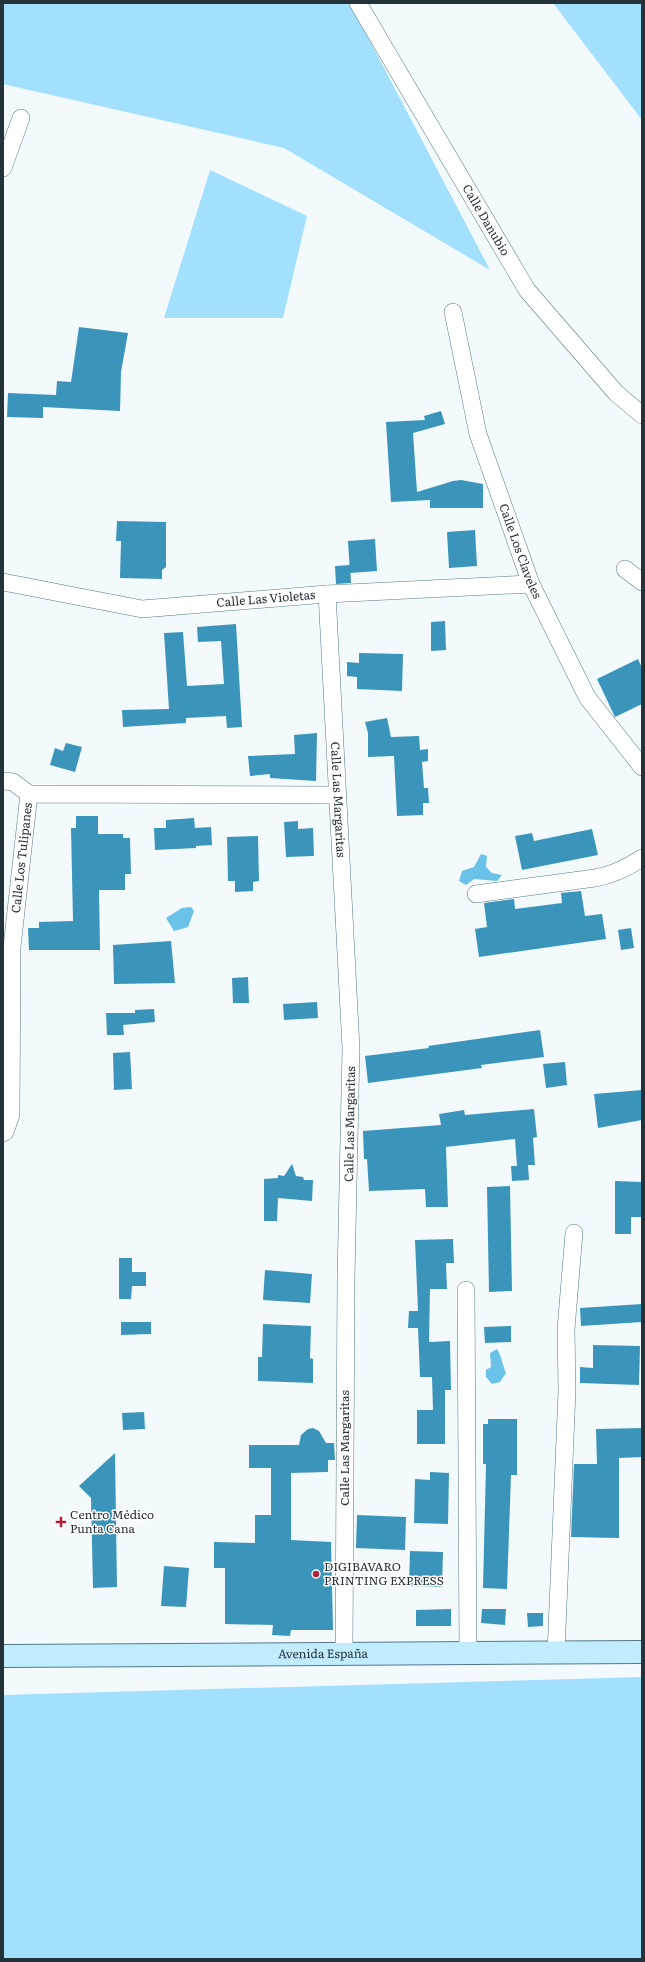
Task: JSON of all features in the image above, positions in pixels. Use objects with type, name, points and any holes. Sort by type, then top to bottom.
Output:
[{"type":"street","name":"Calle Danubio","points":[[358,3],[527,290],[616,393],[642,415]]},
{"type":"street","points":[[3,168],[21,118]]},
{"type":"street","name":"Calle Los Claveles","points":[[453,312],[478,434],[531,584],[587,697],[642,767]]},
{"type":"street","points":[[625,569],[642,582]]},
{"type":"street","name":"Calle Las Violetas","points":[[3,582],[142,609],[327,594],[531,584]]},
{"type":"street","name":"Calle Las Margaritas","points":[[327,594],[351,1048],[346,1277],[344,1654]]},
{"type":"street","points":[[3,781],[13,782],[29,794]]},
{"type":"street","name":"Calle Los Tulipanes","points":[[3,1133],[5,1132],[12,1115],[12,947],[29,794],[338,795]]},
{"type":"street","points":[[476,894],[601,877],[627,868],[642,858]]},
{"type":"street","points":[[556,1653],[567,1391],[566,1329],[574,1233]]},
{"type":"street","points":[[466,1290],[468,1654]]},
{"type":"street","name":"Avenida España","points":[[3,1656],[642,1652]]},
{"type":"shaded area","points":[[3,3],[350,3],[490,270],[284,148],[3,84]]},
{"type":"shaded area","points":[[553,3],[642,3],[642,120]]},
{"type":"shaded area","points":[[210,170],[307,216],[283,318],[164,318]]},
{"type":"shaded area","points":[[481,854],[487,856],[486,867],[492,873],[502,875],[497,881],[474,879],[466,885],[459,881],[462,871],[474,867]]},
{"type":"shaded area","points":[[191,907],[194,911],[188,927],[174,931],[166,918],[182,908]]},
{"type":"shaded area","points":[[497,1349],[506,1373],[500,1382],[492,1384],[486,1377],[486,1370],[491,1367],[490,1353]]},
{"type":"shaded area","points":[[642,1677],[642,1959],[3,1959],[3,1695]]},
{"type":"building","points":[[79,327],[128,333],[121,372],[120,411],[43,407],[43,418],[7,417],[8,393],[56,395],[57,381],[71,382]]},
{"type":"building","points":[[441,411],[445,424],[413,433],[417,492],[461,480],[483,484],[483,508],[430,508],[430,500],[391,502],[386,422],[425,420],[424,416]]},
{"type":"building","points":[[117,521],[166,522],[166,567],[162,570],[162,579],[120,578],[121,541],[116,541]]},
{"type":"building","points":[[475,530],[477,566],[449,568],[447,532]]},
{"type":"building","points":[[375,539],[377,571],[350,573],[348,541]]},
{"type":"building","points":[[350,565],[351,583],[336,584],[335,566]]},
{"type":"building","points":[[445,621],[446,650],[431,651],[431,622]]},
{"type":"building","points":[[236,624],[242,727],[227,728],[226,716],[186,718],[186,723],[123,727],[122,710],[169,709],[164,633],[183,632],[187,686],[224,684],[221,641],[198,642],[197,627]]},
{"type":"building","points":[[359,653],[403,654],[402,691],[357,689],[357,677],[347,676],[347,662],[359,663]]},
{"type":"building","points":[[638,659],[642,668],[642,704],[615,717],[597,679]]},
{"type":"building","points":[[387,718],[391,737],[419,736],[420,750],[428,749],[428,761],[422,762],[424,788],[428,788],[429,803],[423,803],[423,815],[397,816],[394,756],[368,757],[368,733],[365,722]]},
{"type":"building","points":[[317,733],[316,781],[270,778],[270,774],[250,776],[248,756],[295,754],[294,735]]},
{"type":"building","points":[[66,743],[82,747],[75,772],[50,765],[55,748],[63,751]]},
{"type":"building","points":[[76,816],[98,816],[98,834],[123,834],[123,838],[130,838],[131,874],[125,874],[125,890],[99,890],[100,950],[29,950],[28,928],[39,928],[39,922],[73,921],[71,828],[76,828]]},
{"type":"building","points":[[194,818],[195,828],[211,827],[212,845],[196,846],[196,848],[155,850],[154,828],[166,828],[166,820]]},
{"type":"building","points":[[298,821],[298,829],[313,828],[314,856],[286,857],[284,822]]},
{"type":"building","points":[[592,829],[598,855],[522,870],[515,836],[532,833],[534,841]]},
{"type":"building","points":[[258,836],[259,881],[253,882],[253,891],[235,892],[235,881],[228,881],[227,837]]},
{"type":"building","points":[[581,891],[585,916],[602,914],[606,939],[479,957],[475,929],[487,927],[484,903],[514,899],[515,909],[562,903],[561,893]]},
{"type":"building","points":[[631,928],[634,948],[621,950],[618,930]]},
{"type":"building","points":[[171,941],[175,983],[114,984],[113,945]]},
{"type":"building","points":[[248,977],[249,1003],[233,1003],[232,978]]},
{"type":"building","points":[[317,1002],[318,1018],[284,1020],[283,1004]]},
{"type":"building","points":[[154,1009],[155,1022],[123,1025],[124,1035],[107,1035],[106,1013],[135,1013],[135,1010]]},
{"type":"building","points":[[540,1030],[544,1057],[481,1065],[482,1068],[368,1083],[365,1056],[429,1048],[428,1046]]},
{"type":"building","points":[[130,1052],[132,1089],[114,1090],[113,1053]]},
{"type":"building","points":[[565,1062],[567,1085],[546,1088],[543,1064]]},
{"type":"building","points":[[642,1090],[642,1120],[598,1128],[594,1094]]},
{"type":"building","points":[[534,1109],[537,1137],[533,1138],[535,1165],[528,1165],[529,1180],[512,1181],[511,1166],[517,1166],[515,1139],[446,1147],[448,1207],[426,1207],[425,1189],[369,1191],[367,1159],[364,1159],[363,1131],[441,1125],[439,1114],[464,1110],[465,1115]]},
{"type":"building","points":[[292,1164],[296,1176],[303,1177],[304,1180],[313,1180],[312,1201],[278,1198],[277,1221],[264,1221],[264,1179],[278,1178],[278,1175],[284,1176]]},
{"type":"building","points":[[615,1181],[642,1182],[641,1217],[631,1217],[631,1234],[615,1234]]},
{"type":"building","points":[[510,1186],[512,1291],[489,1292],[487,1187]]},
{"type":"building","points":[[453,1239],[454,1263],[446,1263],[447,1289],[430,1289],[429,1342],[450,1341],[451,1390],[445,1390],[445,1444],[417,1444],[417,1410],[433,1410],[432,1377],[420,1377],[418,1328],[408,1328],[409,1311],[418,1311],[415,1240]]},
{"type":"building","points":[[119,1258],[132,1258],[132,1272],[146,1272],[146,1286],[132,1286],[131,1299],[119,1299]]},
{"type":"building","points":[[265,1270],[312,1274],[310,1303],[263,1300]]},
{"type":"building","points":[[642,1304],[642,1322],[581,1326],[580,1308]]},
{"type":"building","points":[[121,1322],[151,1322],[151,1334],[121,1335]]},
{"type":"building","points":[[263,1324],[311,1326],[310,1358],[313,1359],[313,1383],[258,1381],[258,1357],[262,1357]]},
{"type":"building","points":[[511,1326],[511,1342],[485,1343],[484,1327]]},
{"type":"building","points":[[593,1345],[640,1346],[639,1385],[580,1383],[580,1367],[593,1368]]},
{"type":"building","points":[[144,1412],[145,1429],[123,1430],[122,1413]]},
{"type":"building","points":[[488,1419],[517,1419],[517,1475],[511,1475],[507,1589],[483,1588],[486,1464],[483,1464],[483,1424],[488,1424]]},
{"type":"building","points":[[313,1428],[319,1431],[326,1443],[334,1443],[335,1460],[328,1460],[328,1472],[291,1473],[291,1540],[331,1542],[333,1630],[291,1630],[290,1636],[272,1635],[273,1625],[225,1624],[225,1568],[214,1568],[214,1542],[255,1543],[255,1515],[271,1515],[271,1468],[249,1468],[249,1445],[299,1445],[301,1435],[308,1429]]},
{"type":"building","points":[[642,1428],[642,1457],[619,1458],[619,1538],[571,1537],[574,1464],[597,1464],[596,1429]]},
{"type":"building","points":[[115,1453],[117,1587],[93,1588],[91,1498],[79,1486]]},
{"type":"building","points":[[430,1472],[449,1473],[448,1524],[414,1523],[415,1479],[430,1480]]},
{"type":"building","points":[[357,1515],[406,1517],[405,1550],[356,1548]]},
{"type":"building","points":[[410,1551],[443,1552],[442,1587],[409,1586]]},
{"type":"building","points":[[164,1566],[189,1568],[186,1607],[161,1606]]},
{"type":"building","points":[[451,1609],[451,1626],[416,1626],[416,1610]]},
{"type":"building","points":[[482,1609],[506,1609],[505,1625],[481,1623]]},
{"type":"building","points":[[527,1613],[543,1613],[543,1626],[528,1627]]},
{"type":"place","name":"Centro Médico Punta Cana","points":[[61,1522]]},
{"type":"place","name":"DIGIBAVARO PRINTING EXPRESS","points":[[316,1574]]}]
